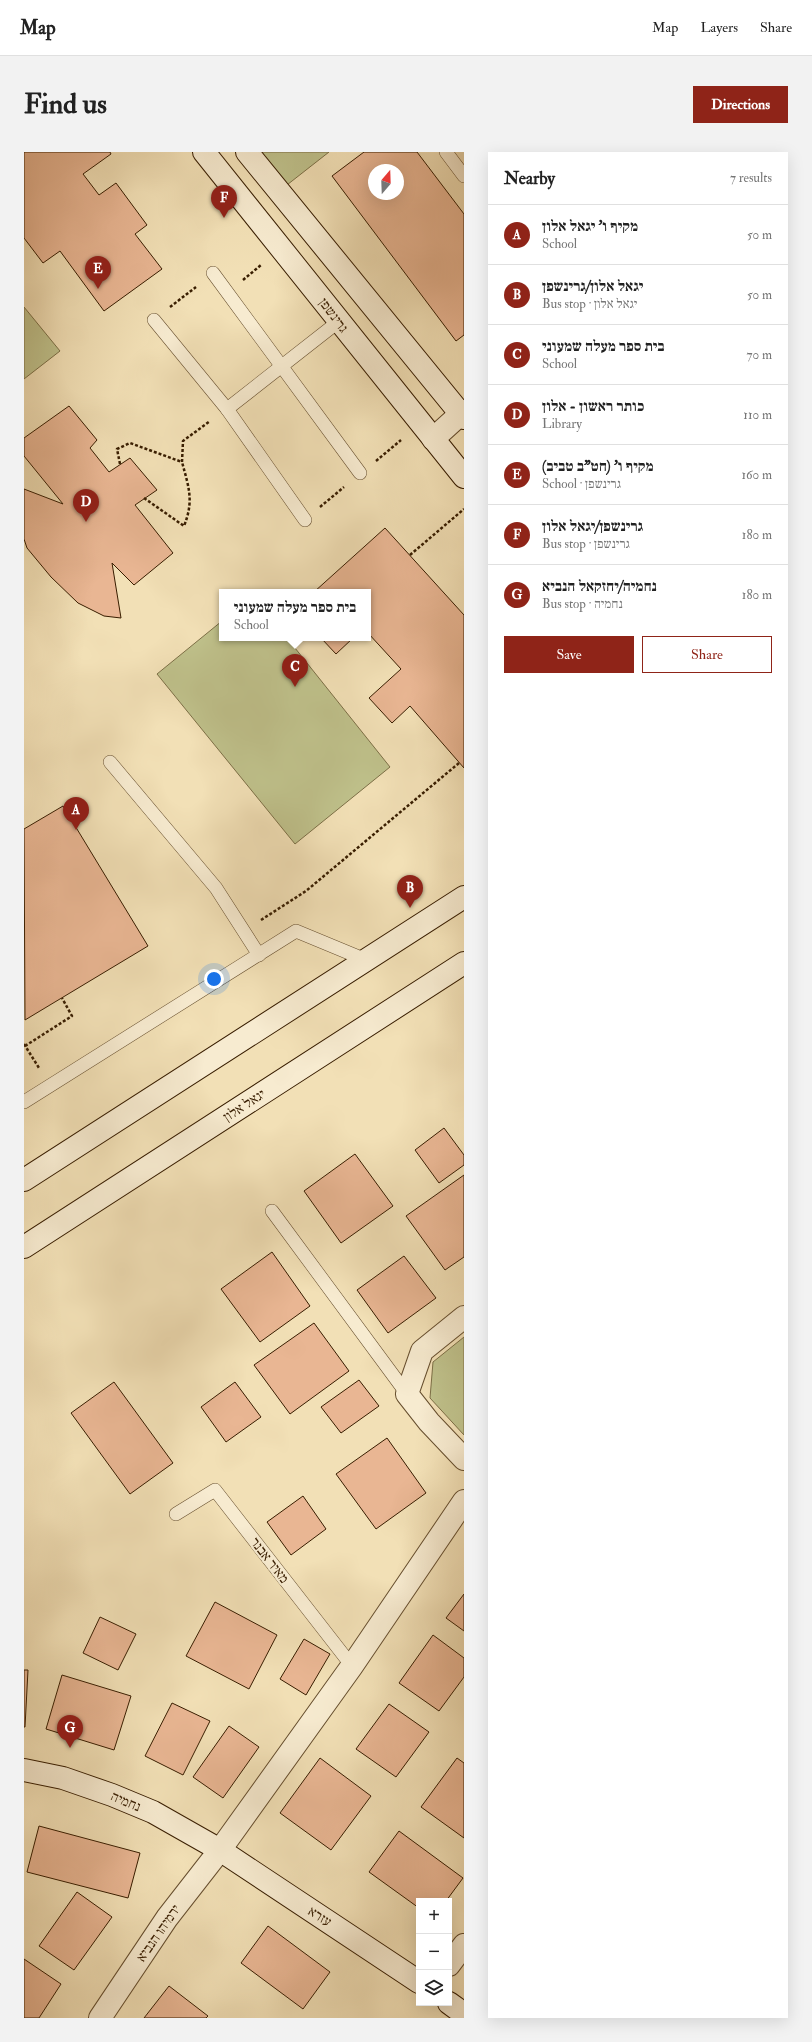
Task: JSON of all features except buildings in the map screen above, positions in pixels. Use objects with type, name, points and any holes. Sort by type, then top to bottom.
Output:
[{"type":"street","name":"גרינשפן","points":[[204,152],[282,249],[338,322],[464,477]]},
{"type":"street","points":[[247,152],[463,415],[433,439]]},
{"type":"street","points":[[24,1180],[464,898]]},
{"type":"street","name":"יגאל אלון","points":[[24,1247],[464,963]]},
{"type":"street","points":[[464,1317],[422,1350],[407,1394],[429,1422],[464,1459]]},
{"type":"street","points":[[220,1850],[352,1666],[464,1501]]},
{"type":"street","name":"נחמיה","points":[[24,1770],[63,1778],[112,1795],[153,1812],[220,1850]]},
{"type":"street","name":"עזרא","points":[[220,1850],[416,1980]]},
{"type":"street","name":"ירמיהו הנביא","points":[[100,2018],[167,1918],[220,1850]]},
{"type":"street","points":[[452,1961],[464,1945]]},
{"type":"street","points":[[452,2005],[464,2014]]},
{"type":"lane","points":[[446,152],[464,176]]},
{"type":"lane","points":[[214,273],[360,474]]},
{"type":"lane","points":[[154,320],[227,410],[305,520]]},
{"type":"lane","points":[[227,410],[338,322]]},
{"type":"lane","points":[[110,762],[216,888],[258,955]]},
{"type":"lane","points":[[24,1102],[296,931],[366,960]]},
{"type":"lane","points":[[272,1211],[407,1394]]},
{"type":"lane","name":"מאיר אבנר","points":[[176,1514],[215,1490],[352,1666]]},
{"type":"path","points":[[228,292],[282,249]]},
{"type":"path","points":[[154,320],[214,273]]},
{"type":"path","points":[[144,498],[184,526],[190,511],[190,488],[182,462],[183,441],[227,410]]},
{"type":"path","points":[[120,464],[117,449],[130,443],[182,462]]},
{"type":"path","points":[[410,555],[464,509]]},
{"type":"path","points":[[243,931],[306,891],[459,763]]},
{"type":"path","points":[[51,1085],[25,1045],[72,1016],[62,998]]},
{"type":"green space","points":[[247,152],[329,152],[278,192]]},
{"type":"green space","points":[[24,307],[60,351],[24,379]]},
{"type":"green space","points":[[219,623],[219,641],[289,641],[390,767],[295,844],[157,674]]},
{"type":"green space","points":[[464,1337],[464,1435],[430,1398],[433,1362]]},
{"type":"place","name":"גרינשפן/יגאל אלון","points":[[224,218]]},
{"type":"place","name":"מקיף ו' (חט\"ב טביב)","points":[[98,289]]},
{"type":"place","name":"כותר ראשון - אלון","points":[[86,522]]},
{"type":"place","name":"בית ספר מעלה שמעוני","points":[[295,687]]},
{"type":"place","name":"מקיף ו' יגאל אלון","points":[[76,830]]},
{"type":"place","name":"יגאל אלון/גרינשפן","points":[[410,908]]},
{"type":"place","name":"נחמיה/יחזקאל הנביא","points":[[70,1748]]}]
